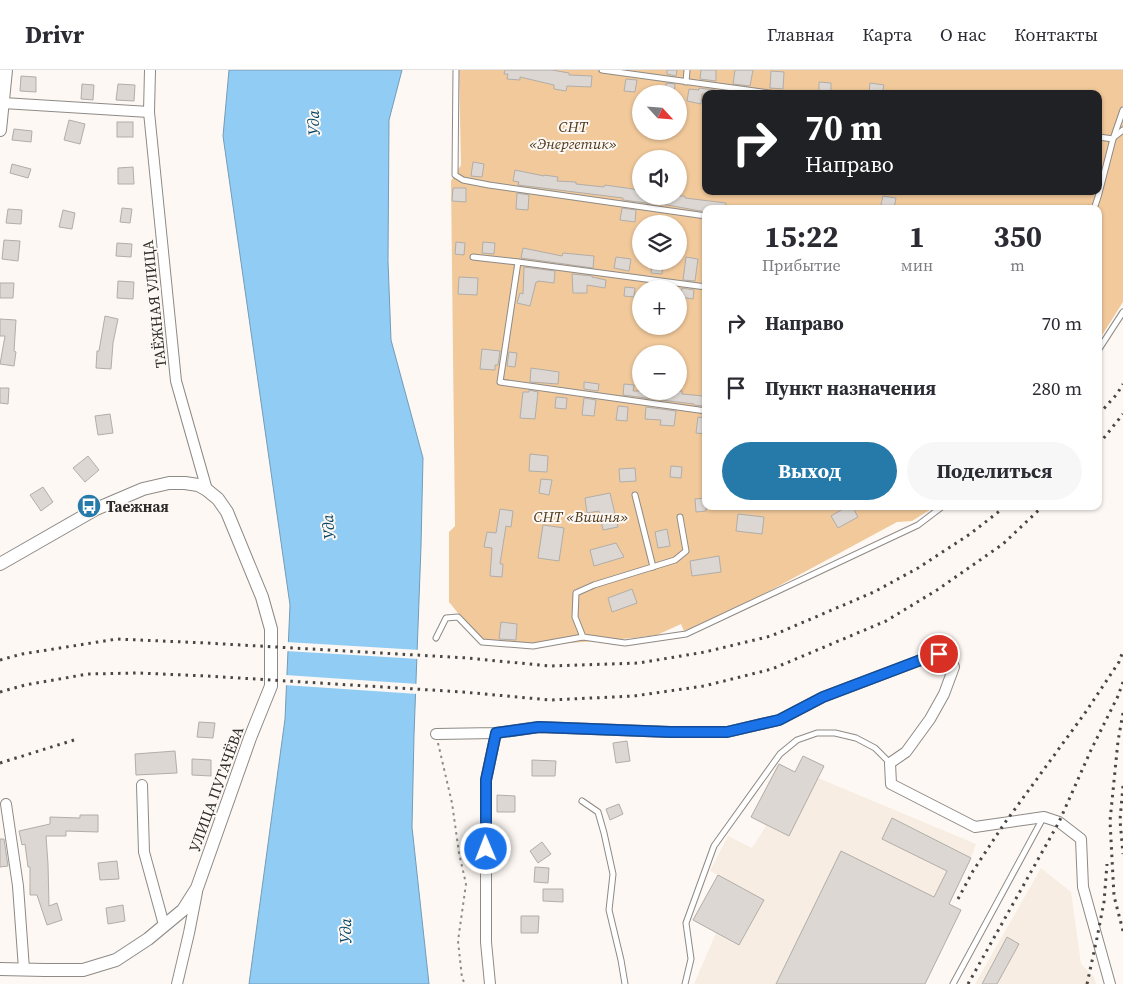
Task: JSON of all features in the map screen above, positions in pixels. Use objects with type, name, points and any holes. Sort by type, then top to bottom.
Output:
[{"type":"street","points":[[0,130],[6,70]]},
{"type":"street","name":"ТАЁЖНАЯ УЛИЦА","points":[[150,70],[150,112],[176,381],[207,490]]},
{"type":"street","points":[[3,104],[150,112]]},
{"type":"street","points":[[0,564],[96,509],[143,489],[169,483],[185,482],[198,485],[207,490]]},
{"type":"street","name":"УЛИЦА ПУГАЧЁВА","points":[[0,968],[83,970],[116,960],[148,939],[183,910],[197,888],[250,738],[271,686],[272,629],[262,597],[227,512],[218,499],[207,490]]},
{"type":"street","points":[[436,734],[496,733],[539,727],[670,732],[727,732],[779,720],[823,697],[939,654],[951,658],[954,667],[944,694],[930,719],[906,752],[890,763],[891,784],[975,827],[1044,817],[1059,822],[1081,839],[1084,887],[1110,984]]},
{"type":"street","points":[[490,984],[486,942],[486,780],[496,733]]},
{"type":"street","points":[[142,785],[144,852],[164,925]]},
{"type":"street","points":[[6,804],[18,886],[24,969]]},
{"type":"street","points":[[177,984],[197,888]]},
{"type":"lane","points":[[456,70],[455,175],[464,180],[489,186],[702,215]]},
{"type":"lane","points":[[602,70],[746,90]]},
{"type":"lane","points":[[686,82],[688,70]]},
{"type":"lane","points":[[1102,182],[1123,110]]},
{"type":"lane","points":[[1113,139],[1123,130]]},
{"type":"lane","points":[[1102,137],[1113,139]]},
{"type":"lane","points":[[473,257],[702,286]]},
{"type":"lane","points":[[518,262],[500,382],[702,410]]},
{"type":"lane","points":[[1102,344],[1123,312]]},
{"type":"lane","points":[[635,495],[653,567]]},
{"type":"lane","points":[[436,638],[446,618],[458,617],[482,642],[533,646],[583,637],[625,643],[686,634],[918,525],[938,510]]},
{"type":"lane","points":[[583,637],[575,617],[576,593],[594,585],[675,560],[686,551],[680,517]]},
{"type":"lane","points":[[685,984],[691,959],[686,923],[714,846],[780,754],[797,740],[817,733],[836,733],[856,738],[875,748],[890,763]]},
{"type":"lane","points":[[582,801],[598,812],[604,833],[613,874],[609,910],[625,984]]},
{"type":"lane","points":[[953,984],[1044,817]]},
{"type":"path","points":[[436,734],[452,803],[459,853],[466,884],[458,941],[462,978],[466,984]]},
{"type":"shaded area","points":[[803,756],[824,766],[818,778],[976,844],[949,904],[961,910],[925,984],[694,984],[716,933],[693,920],[718,875],[710,871],[728,836],[752,848],[766,826],[751,817],[778,763],[795,772]]},
{"type":"shaded area","points":[[1041,868],[1071,892],[1081,964],[1094,977],[1096,984],[975,984]]},
{"type":"green space","name":"СНТ «Вишня»","points":[[459,70],[1123,70],[1123,302],[1102,335],[1102,205],[702,205],[702,510],[930,510],[912,521],[897,522],[751,601],[684,631],[681,624],[657,635],[519,647],[487,643],[470,628],[449,602],[449,532],[455,526],[451,181],[461,165]]},
{"type":"water","name":"Уда","points":[[229,70],[402,70],[389,120],[388,261],[391,340],[423,458],[412,827],[429,984],[249,984],[285,719],[290,605],[223,136]]},
{"type":"pier","points":[[286,642],[420,650],[419,659],[286,651]]},
{"type":"pier","points":[[285,675],[418,684],[418,694],[284,685]]},
{"type":"building","points":[[505,70],[552,70],[569,73],[569,75],[592,76],[591,87],[567,86],[566,91],[554,89],[554,85],[520,77],[520,80],[507,79],[508,74],[504,74]]},
{"type":"building","points":[[667,70],[677,70],[676,76],[667,74]]},
{"type":"building","points":[[701,70],[716,70],[716,81],[700,79]]},
{"type":"building","points":[[735,70],[753,70],[750,86],[733,84]]},
{"type":"building","points":[[771,71],[784,72],[783,89],[770,88]]},
{"type":"building","points":[[21,76],[36,77],[36,92],[20,91]]},
{"type":"building","points":[[626,79],[637,80],[636,85],[632,85],[632,92],[624,91]]},
{"type":"building","points":[[819,82],[831,83],[831,90],[819,90]]},
{"type":"building","points":[[870,83],[884,85],[883,90],[869,90]]},
{"type":"building","points":[[82,84],[94,85],[93,100],[81,99]]},
{"type":"building","points":[[118,84],[135,85],[134,101],[116,100]]},
{"type":"building","points":[[689,89],[715,90],[702,90],[701,104],[688,101]]},
{"type":"building","points":[[69,120],[85,124],[80,144],[64,140]]},
{"type":"building","points":[[117,122],[133,122],[133,137],[117,137]]},
{"type":"building","points":[[14,129],[32,131],[31,142],[12,140]]},
{"type":"building","points":[[473,162],[484,164],[482,177],[471,176]]},
{"type":"building","points":[[12,164],[31,169],[28,178],[10,173]]},
{"type":"building","points":[[133,167],[134,184],[118,184],[118,168]]},
{"type":"building","points":[[515,170],[558,177],[557,181],[632,189],[632,201],[623,200],[623,198],[518,185],[519,182],[513,181]]},
{"type":"building","points":[[453,188],[466,188],[466,202],[452,201]]},
{"type":"building","points":[[517,193],[529,195],[528,210],[516,209]]},
{"type":"building","points":[[883,196],[896,198],[895,205],[881,205]]},
{"type":"building","points":[[687,198],[726,203],[726,205],[702,205],[702,211],[668,205],[687,205]]},
{"type":"building","points":[[122,208],[132,209],[130,223],[120,222]]},
{"type":"building","points":[[622,208],[636,210],[636,215],[632,215],[632,222],[620,220]]},
{"type":"building","points":[[8,209],[22,210],[21,224],[6,223]]},
{"type":"building","points":[[63,210],[75,213],[72,229],[59,227]]},
{"type":"building","points":[[4,240],[20,241],[18,261],[2,259]]},
{"type":"building","points":[[456,242],[465,243],[464,255],[455,254]]},
{"type":"building","points":[[483,242],[495,243],[494,254],[482,253]]},
{"type":"building","points":[[117,243],[132,244],[131,257],[116,256]]},
{"type":"building","points":[[523,248],[562,256],[563,253],[594,256],[593,268],[521,258]]},
{"type":"building","points":[[616,257],[631,259],[629,271],[614,268]]},
{"type":"building","points":[[687,257],[698,259],[695,281],[683,280],[684,270],[687,270]]},
{"type":"building","points":[[524,267],[555,271],[554,283],[536,282],[530,306],[517,303],[520,293],[523,294]]},
{"type":"building","points":[[651,270],[662,270],[662,274],[651,273]]},
{"type":"building","points":[[572,274],[592,276],[606,280],[605,288],[587,285],[587,293],[573,293]]},
{"type":"building","points":[[459,277],[478,278],[477,295],[458,294]]},
{"type":"building","points":[[118,281],[134,282],[133,299],[117,298]]},
{"type":"building","points":[[0,283],[14,283],[13,298],[0,298]]},
{"type":"building","points":[[625,287],[632,288],[632,297],[624,296]]},
{"type":"building","points":[[687,289],[694,290],[693,299],[687,298]]},
{"type":"building","points":[[105,316],[118,319],[113,343],[111,369],[96,368],[97,351],[99,351]]},
{"type":"building","points":[[0,319],[16,320],[14,366],[0,364],[5,336],[0,336]]},
{"type":"building","points":[[482,349],[500,351],[498,365],[495,365],[495,370],[480,369]]},
{"type":"building","points":[[509,352],[517,353],[515,367],[507,366]]},
{"type":"building","points":[[531,368],[559,372],[558,384],[530,382]]},
{"type":"building","points":[[584,382],[599,384],[598,391],[584,389]]},
{"type":"building","points":[[624,384],[632,385],[632,396],[623,395]]},
{"type":"building","points":[[0,388],[9,388],[8,404],[0,403]]},
{"type":"building","points":[[529,390],[538,392],[535,419],[520,418],[523,392],[529,392]]},
{"type":"building","points":[[687,394],[702,396],[702,406],[662,400],[687,400]]},
{"type":"building","points":[[556,397],[567,398],[566,409],[555,408]]},
{"type":"building","points":[[584,398],[596,400],[594,416],[582,415]]},
{"type":"building","points":[[618,406],[628,407],[627,421],[616,420]]},
{"type":"building","points":[[646,407],[676,411],[674,426],[660,425],[661,420],[645,419]]},
{"type":"building","points":[[110,414],[113,433],[98,435],[95,416]]},
{"type":"building","points":[[698,417],[702,418],[702,434],[696,433]]},
{"type":"building","points":[[530,454],[548,456],[547,472],[529,471]]},
{"type":"building","points":[[88,456],[99,470],[85,482],[73,468]]},
{"type":"building","points":[[671,466],[682,467],[681,478],[670,477]]},
{"type":"building","points":[[635,468],[636,481],[620,482],[619,469]]},
{"type":"building","points":[[541,479],[552,480],[549,495],[539,493]]},
{"type":"building","points":[[43,487],[53,502],[41,511],[30,495]]},
{"type":"building","points":[[610,493],[618,527],[603,530],[599,511],[587,513],[585,498]]},
{"type":"building","points":[[702,498],[702,510],[706,511],[696,512],[695,499]]},
{"type":"building","points":[[500,509],[513,511],[511,527],[506,526],[500,564],[503,564],[502,577],[490,576],[492,548],[484,547],[487,532],[496,533]]},
{"type":"building","points":[[841,510],[854,510],[858,517],[838,528],[831,516]]},
{"type":"building","points":[[738,514],[764,517],[762,534],[736,531]]},
{"type":"building","points":[[543,525],[564,528],[559,561],[538,558]]},
{"type":"building","points":[[667,529],[670,546],[658,548],[655,532]]},
{"type":"building","points":[[616,543],[624,557],[594,566],[590,550]]},
{"type":"building","points":[[719,556],[721,572],[692,576],[690,561]]},
{"type":"building","points":[[632,589],[637,603],[612,612],[608,598]]},
{"type":"building","points":[[501,622],[517,624],[516,640],[499,639]]},
{"type":"building","points":[[199,722],[215,723],[213,738],[197,737]]},
{"type":"building","points":[[627,741],[630,761],[616,763],[613,743]]},
{"type":"building","points":[[175,751],[177,773],[136,775],[135,754]]},
{"type":"building","points":[[803,756],[824,766],[789,836],[751,817],[779,764],[795,772]]},
{"type":"building","points":[[192,759],[211,760],[211,776],[192,775]]},
{"type":"building","points":[[532,760],[556,761],[555,776],[532,776]]},
{"type":"building","points":[[497,795],[515,796],[515,812],[497,812]]},
{"type":"building","points":[[619,804],[623,814],[610,820],[606,809]]},
{"type":"building","points":[[80,815],[98,815],[98,832],[66,831],[66,836],[46,836],[49,906],[57,903],[62,920],[47,925],[37,895],[30,895],[30,867],[28,867],[25,844],[22,845],[19,831],[50,824],[50,817],[80,818]]},
{"type":"building","points":[[892,818],[971,858],[949,904],[961,910],[925,984],[776,984],[841,851],[934,897],[947,871],[882,839]]},
{"type":"building","points":[[0,839],[4,839],[8,866],[0,867]]},
{"type":"building","points":[[542,842],[551,854],[538,863],[530,851]]},
{"type":"building","points":[[117,861],[119,879],[100,880],[98,863]]},
{"type":"building","points":[[535,867],[549,868],[548,883],[534,882]]},
{"type":"building","points":[[718,875],[764,900],[739,945],[693,920]]},
{"type":"building","points":[[543,889],[563,889],[563,902],[543,901]]},
{"type":"building","points":[[123,905],[125,921],[108,924],[106,908]]},
{"type":"building","points":[[521,916],[539,916],[538,933],[521,933]]},
{"type":"building","points":[[1007,937],[1019,944],[997,984],[982,984]]},
{"type":"railway","points":[[1102,411],[1123,384]]},
{"type":"railway","points":[[1102,440],[1123,414]]},
{"type":"railway","points":[[0,660],[22,654],[117,639],[468,658],[549,666],[639,663],[705,652],[771,636],[874,592],[918,568],[970,534],[1001,510]]},
{"type":"railway","points":[[0,692],[25,685],[88,674],[138,673],[463,692],[550,700],[634,696],[704,686],[772,669],[886,621],[937,590],[1003,544],[1039,510]]},
{"type":"railway","points":[[958,899],[973,871],[1004,824],[1085,713],[1119,662],[1123,651]]},
{"type":"railway","points":[[968,984],[1059,822],[1123,682]]},
{"type":"railway","points":[[1123,713],[1118,741],[1110,821],[1114,896],[1123,931]]},
{"type":"railway","points":[[0,763],[74,740]]},
{"type":"railway","points":[[1123,786],[1120,820],[1123,854]]},
{"type":"railway","points":[[1087,984],[1104,902],[1107,864]]},
{"type":"place","name":"Таежная","points":[[89,506]]},
{"type":"route","points":[[486,849],[486,780],[496,733],[539,727],[670,732],[727,732],[779,720],[823,697],[939,654]]},
{"type":"park label","name":"СНТ «Энергетик»","points":[[573,134]]}]
